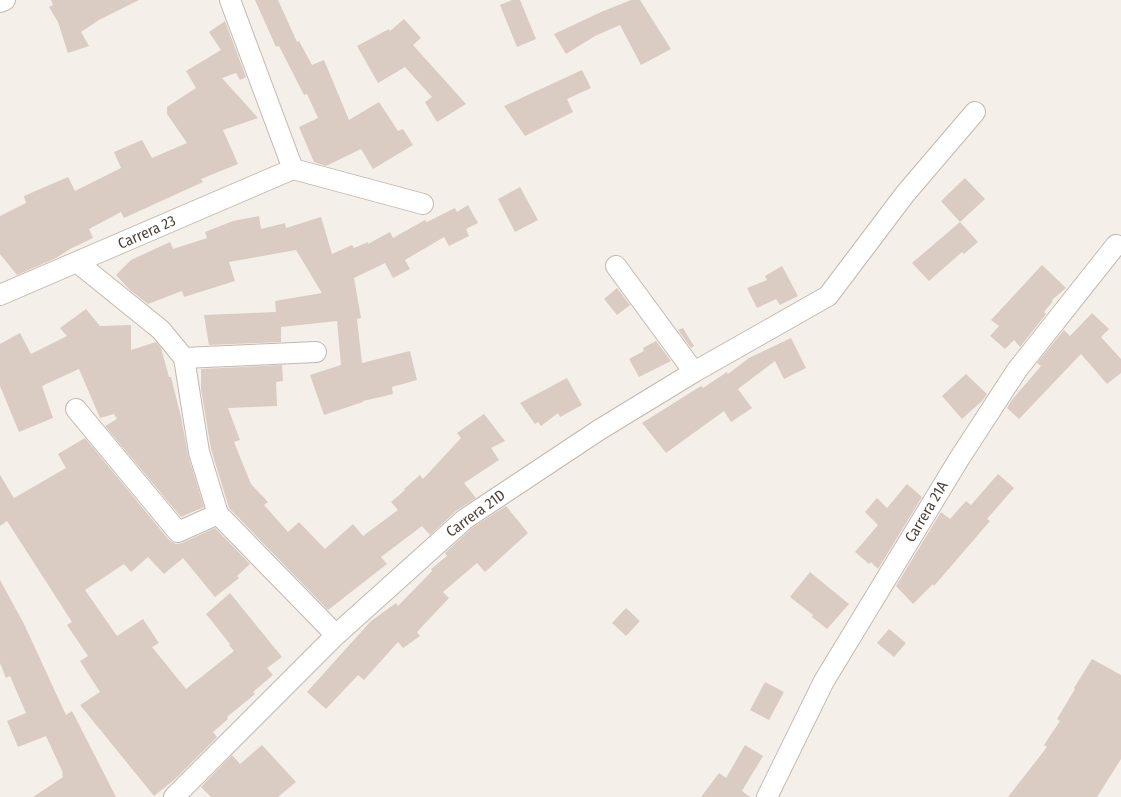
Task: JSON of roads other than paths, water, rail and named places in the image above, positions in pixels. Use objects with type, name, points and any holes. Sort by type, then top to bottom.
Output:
[{"type":"street","points":[[0,2],[5,0]]},
{"type":"street","points":[[230,0],[293,170],[423,204]]},
{"type":"street","name":"Carrera 21D","points":[[174,797],[336,635],[465,519],[599,430],[694,372],[828,296],[905,194],[975,112]]},
{"type":"street","name":"Carrera 23","points":[[0,296],[293,170]]},
{"type":"street","name":"Carrera 21A","points":[[768,797],[824,681],[959,459],[1017,370],[1116,245]]},
{"type":"street","points":[[78,263],[161,330],[184,358],[199,452],[218,514],[336,635]]},
{"type":"street","points":[[616,266],[694,372]]},
{"type":"street","points":[[184,358],[316,352]]},
{"type":"street","points":[[76,409],[178,532],[218,514]]}]
